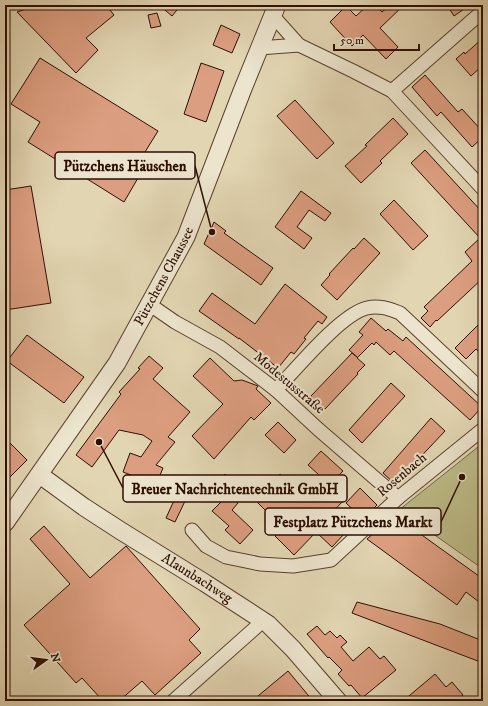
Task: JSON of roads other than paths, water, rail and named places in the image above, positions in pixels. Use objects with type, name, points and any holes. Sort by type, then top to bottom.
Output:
[{"type":"street","points":[[275,11],[299,45]]},
{"type":"street","name":"Pützchens Chaussee","points":[[5,524],[117,363],[186,237],[242,91],[275,11]]},
{"type":"street","points":[[392,91],[483,11]]},
{"type":"street","points":[[259,48],[299,45],[353,70],[392,91],[483,189]]},
{"type":"street","name":"Modestusstraße","points":[[149,304],[175,322],[220,347],[276,390],[398,498]]},
{"type":"street","points":[[276,390],[335,328],[358,311],[377,307],[387,308],[400,313],[483,391]]},
{"type":"street","name":"Rosenbach","points":[[192,530],[206,546],[226,557],[260,564],[293,566],[331,560],[398,498],[483,429]]},
{"type":"street","name":"Alaunbachweg","points":[[40,475],[84,507],[263,621],[293,649],[338,701]]},
{"type":"street","points":[[173,701],[263,621]]},
{"type":"place","name":"Pützchens Häuschen","points":[[212,232]]},
{"type":"place","name":"Breuer Nachrichtentechnik GmbH","points":[[99,442]]},
{"type":"place","name":"Festplatz Pützchens Markt","points":[[462,477]]}]
